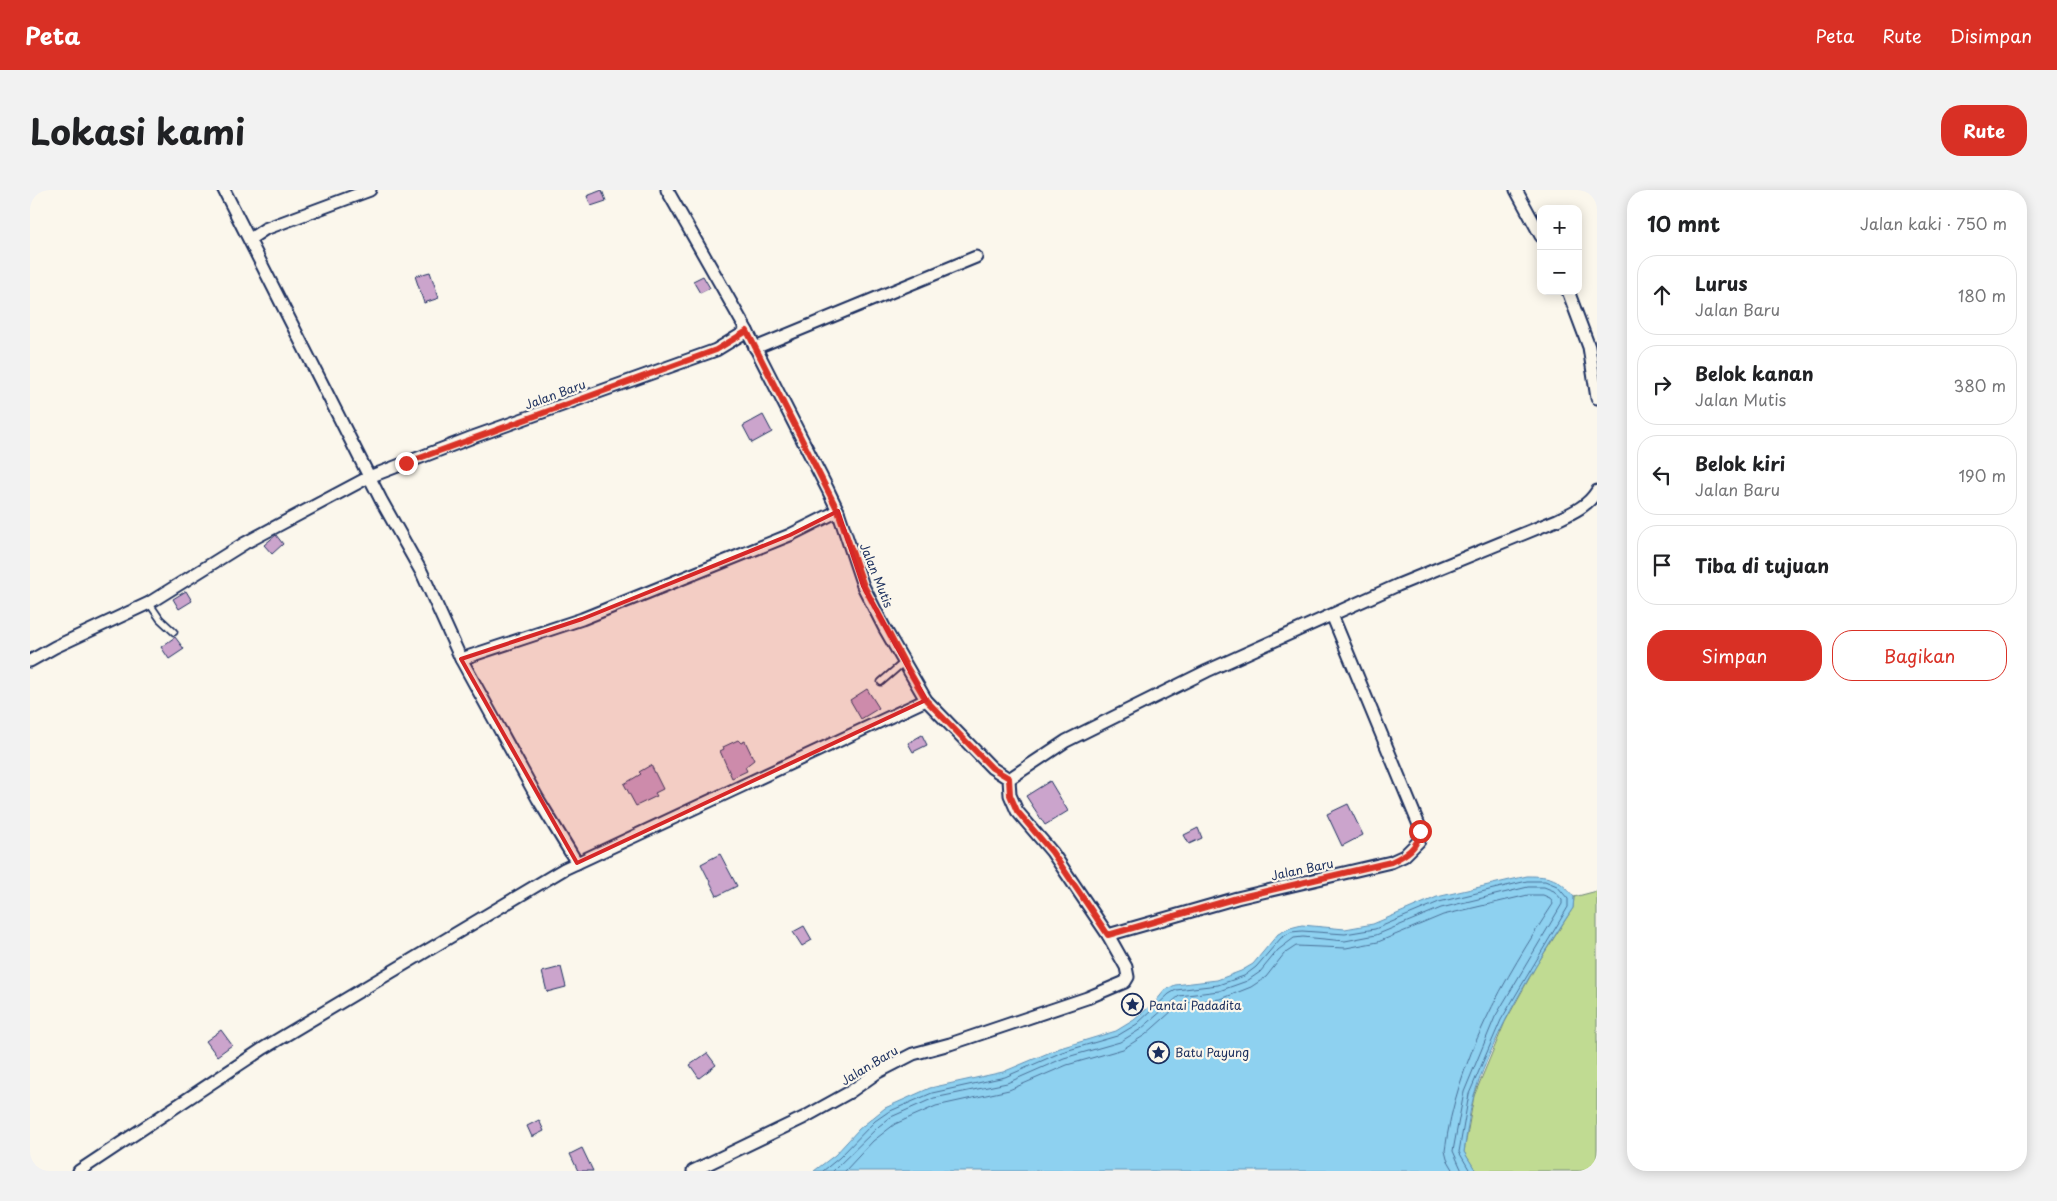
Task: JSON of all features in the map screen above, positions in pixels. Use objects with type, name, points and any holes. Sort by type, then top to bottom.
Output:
[{"type":"street","points":[[224,190],[369,478],[422,573],[461,658],[538,799],[577,863]]},
{"type":"street","points":[[250,239],[265,229],[370,190]]},
{"type":"street","name":"Jalan Mutis","points":[[667,190],[705,261],[756,348],[838,511],[864,586],[926,700],[992,768],[1009,778]]},
{"type":"street","points":[[1516,190],[1537,229]]},
{"type":"street","points":[[756,348],[976,257]]},
{"type":"street","points":[[1570,295],[1589,347],[1596,394]]},
{"type":"street","name":"Jalan Baru","points":[[30,661],[55,646],[149,603],[212,562],[369,478],[473,437],[716,350],[747,331]]},
{"type":"street","points":[[1108,935],[1052,852],[1017,811],[1010,795],[1009,778],[1066,741],[1208,671],[1398,585],[1557,520],[1578,509],[1593,498],[1597,491]]},
{"type":"street","points":[[461,658],[582,619],[790,536],[838,511]]},
{"type":"street","name":"Jalan Baru","points":[[694,1171],[803,1118],[850,1092],[878,1072],[913,1054],[950,1044],[1118,986],[1125,982],[1128,973],[1108,935],[1237,898],[1391,862],[1404,856],[1419,841],[1419,824],[1332,615]]},
{"type":"street","points":[[79,1171],[264,1048],[509,900],[577,863],[926,700]]},
{"type":"lane","points":[[149,603],[174,632]]},
{"type":"lane","points":[[881,682],[904,662]]},
{"type":"highlighted area","points":[[838,511],[863,586],[926,700],[577,863],[461,659],[582,619],[790,535]]},
{"type":"green space","points":[[1597,891],[1597,1171],[1476,1171],[1464,1152],[1474,1096],[1505,1022],[1536,966],[1573,908],[1574,897]]},
{"type":"water","points":[[1527,876],[1554,879],[1574,897],[1573,908],[1517,998],[1493,1046],[1474,1095],[1464,1152],[1476,1171],[814,1171],[835,1155],[859,1129],[885,1108],[930,1088],[1003,1072],[1060,1048],[1116,1031],[1134,1020],[1156,1001],[1165,990],[1175,985],[1217,980],[1241,971],[1253,964],[1278,934],[1290,928],[1302,925],[1345,929],[1373,924],[1437,897]]},
{"type":"building","points":[[602,190],[606,201],[591,206],[587,196]]},
{"type":"building","points":[[430,272],[439,298],[424,303],[415,276]]},
{"type":"building","points":[[703,276],[710,288],[700,293],[693,281]]},
{"type":"building","points":[[763,415],[772,432],[752,443],[743,426]]},
{"type":"building","points":[[276,535],[283,544],[272,554],[264,545]]},
{"type":"building","points":[[186,591],[192,601],[179,609],[173,599]]},
{"type":"building","points":[[175,637],[184,649],[169,659],[161,647]]},
{"type":"building","points":[[867,689],[879,708],[861,719],[850,700]]},
{"type":"building","points":[[922,735],[927,745],[913,752],[908,743]]},
{"type":"building","points":[[738,740],[741,743],[745,741],[754,760],[745,767],[747,771],[732,778],[720,751],[724,749],[723,747]]},
{"type":"building","points":[[651,765],[663,789],[655,793],[657,796],[636,806],[624,784],[641,774],[639,772]]},
{"type":"building","points":[[1050,781],[1068,811],[1045,825],[1026,796]]},
{"type":"building","points":[[1348,804],[1363,835],[1342,846],[1327,814]]},
{"type":"building","points":[[1198,828],[1202,838],[1189,844],[1184,835]]},
{"type":"building","points":[[720,854],[737,886],[717,896],[701,864]]},
{"type":"building","points":[[804,926],[812,940],[802,946],[793,932]]},
{"type":"building","points":[[561,967],[566,987],[547,992],[542,972]]},
{"type":"building","points":[[221,1030],[232,1045],[217,1056],[206,1041]]},
{"type":"building","points":[[707,1053],[716,1065],[699,1078],[690,1065]]},
{"type":"building","points":[[539,1120],[544,1131],[532,1137],[527,1126]]},
{"type":"building","points":[[582,1148],[593,1171],[578,1171],[570,1154]]},
{"type":"place","name":"Pantai Padadita","points":[[1133,1005]]},
{"type":"place","name":"Batu Payung","points":[[1159,1052]]},
{"type":"route","points":[[406,463],[681,361],[716,350],[747,331],[838,511],[864,586],[884,629],[926,700],[950,722],[992,768],[1009,778],[1010,795],[1017,811],[1052,852],[1108,935],[1237,898],[1372,868],[1391,862],[1404,856],[1414,847],[1419,841],[1420,831]]}]
